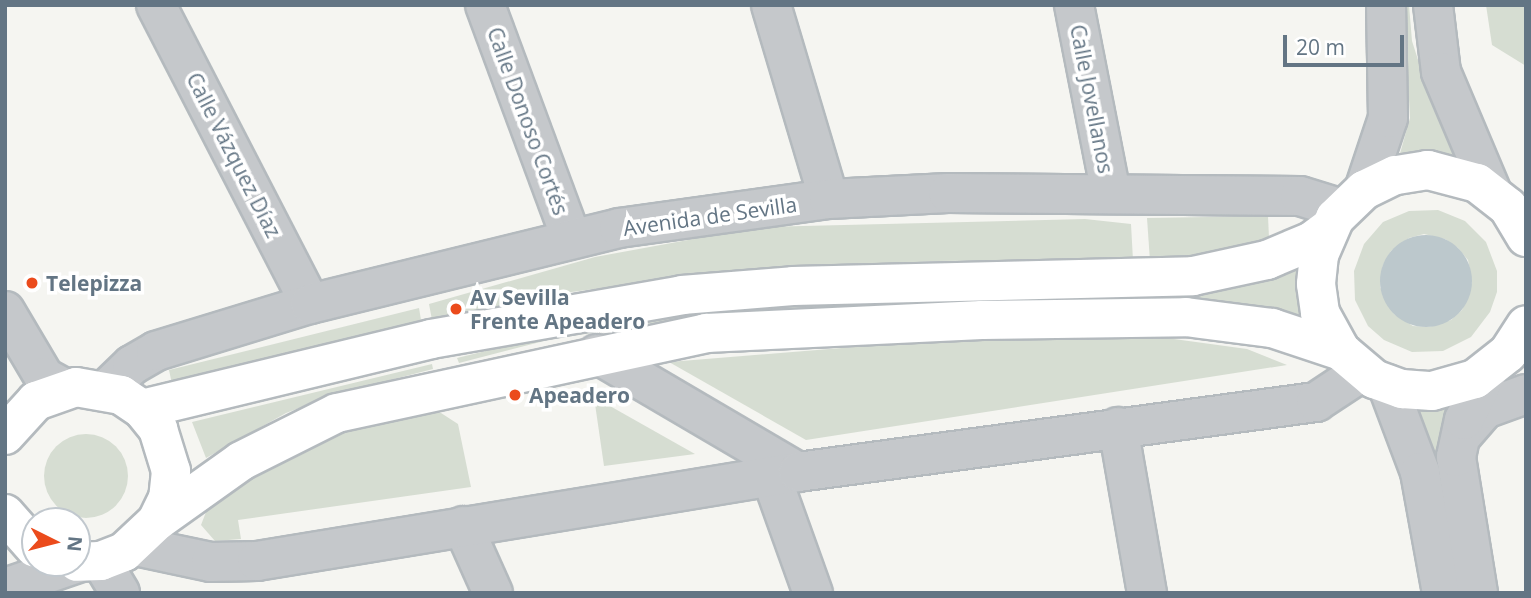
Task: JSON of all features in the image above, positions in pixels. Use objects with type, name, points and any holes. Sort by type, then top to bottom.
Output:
[{"type":"main road","points":[[142,409],[431,340],[646,300],[793,286],[1193,276],[1267,260],[1294,250],[1345,209],[1395,175],[1428,170],[1461,177],[1492,193],[1524,230]]},
{"type":"main road","points":[[1345,209],[1319,255],[1317,291],[1326,327],[1364,369]]},
{"type":"main road","points":[[112,557],[241,461],[310,423],[369,404],[706,333],[766,328],[1140,317],[1241,322],[1305,337],[1364,369],[1432,391],[1461,385],[1512,355]]},
{"type":"main road","points":[[5,435],[17,404],[66,388],[107,390],[142,409],[158,429],[170,462],[168,498],[112,557]]},
{"type":"street","name":"Calle Vázquez Díaz","points":[[156,5],[310,304]]},
{"type":"street","name":"Calle Donoso Cortés","points":[[485,5],[571,237]]},
{"type":"street","points":[[771,5],[829,199]]},
{"type":"street","name":"Calle Jovellanos","points":[[1074,5],[1111,193]]},
{"type":"street","points":[[1345,209],[1388,118],[1386,5]]},
{"type":"street","points":[[1433,5],[1441,72],[1492,193]]},
{"type":"street","name":"Avenida de Sevilla","points":[[107,390],[150,353],[310,304],[571,237],[829,199],[1111,193],[1300,196],[1345,209]]},
{"type":"street","points":[[5,311],[44,377],[66,388]]},
{"type":"street","points":[[597,354],[785,474],[813,593]]},
{"type":"street","points":[[1478,593],[1457,443],[1512,355]]},
{"type":"street","points":[[1316,402],[1364,369],[1404,428],[1420,472],[1442,593]]},
{"type":"street","points":[[1457,443],[1485,409],[1526,394]]},
{"type":"street","points":[[5,588],[112,557],[232,563],[785,474],[1316,402],[1364,401],[1381,406],[1404,428]]},
{"type":"street","points":[[1118,427],[1147,593]]},
{"type":"street","points":[[463,526],[493,593]]},
{"type":"shaded area","points":[[1404,5],[1409,5],[1412,41],[1434,110],[1463,160],[1399,157],[1410,118]]},
{"type":"shaded area","points":[[1486,5],[1526,5],[1526,66],[1492,45]]},
{"type":"shaded area","points":[[1438,210],[1465,221],[1486,242],[1497,271],[1497,292],[1490,312],[1471,337],[1443,351],[1412,352],[1384,340],[1368,326],[1355,300],[1354,271],[1364,244],[1383,222],[1409,211]],"holes":[[[1424,234],[1445,239],[1458,248],[1468,260],[1472,282],[1462,310],[1451,320],[1429,327],[1413,326],[1394,314],[1380,287],[1383,265],[1391,251],[1409,238]]]},
{"type":"shaded area","points":[[1268,216],[1269,238],[1245,251],[1150,261],[1147,218]]},
{"type":"shaded area","points":[[1085,219],[1131,224],[1133,260],[934,261],[678,278],[564,293],[432,320],[429,304],[595,257],[759,227]]},
{"type":"shaded area","points":[[1426,235],[1444,238],[1459,248],[1469,263],[1472,281],[1469,299],[1459,314],[1444,324],[1426,327],[1408,324],[1393,314],[1383,299],[1380,281],[1383,263],[1393,248],[1408,238]]},
{"type":"shaded area","points":[[1298,266],[1296,292],[1302,317],[1155,304],[1155,296]]},
{"type":"shaded area","points":[[1122,299],[679,319],[548,340],[459,363],[457,358],[547,336],[679,314],[859,301]]},
{"type":"shaded area","points":[[419,308],[421,320],[172,384],[169,370]]},
{"type":"shaded area","points":[[1152,336],[1247,349],[1287,365],[806,440],[669,362],[976,337]]},
{"type":"shaded area","points":[[432,364],[433,369],[336,394],[286,413],[206,458],[192,422]]},
{"type":"shaded area","points":[[594,397],[695,454],[604,466]]},
{"type":"shaded area","points":[[1453,408],[1442,460],[1434,462],[1427,437],[1413,409]]},
{"type":"shaded area","points":[[425,411],[441,413],[458,424],[471,487],[238,520],[241,539],[215,541],[201,525],[206,512],[243,483],[340,430]]},
{"type":"shaded area","points":[[78,434],[94,434],[110,441],[121,452],[128,468],[128,484],[121,500],[110,511],[94,518],[91,518],[91,507],[57,507],[44,484],[44,468],[51,452],[62,441]]},
{"type":"place","name":"Telepizza","points":[[32,283]]},
{"type":"place","name":"Av Sevilla Frente Apeadero","points":[[456,309]]},
{"type":"place","name":"Apeadero","points":[[515,395]]}]
